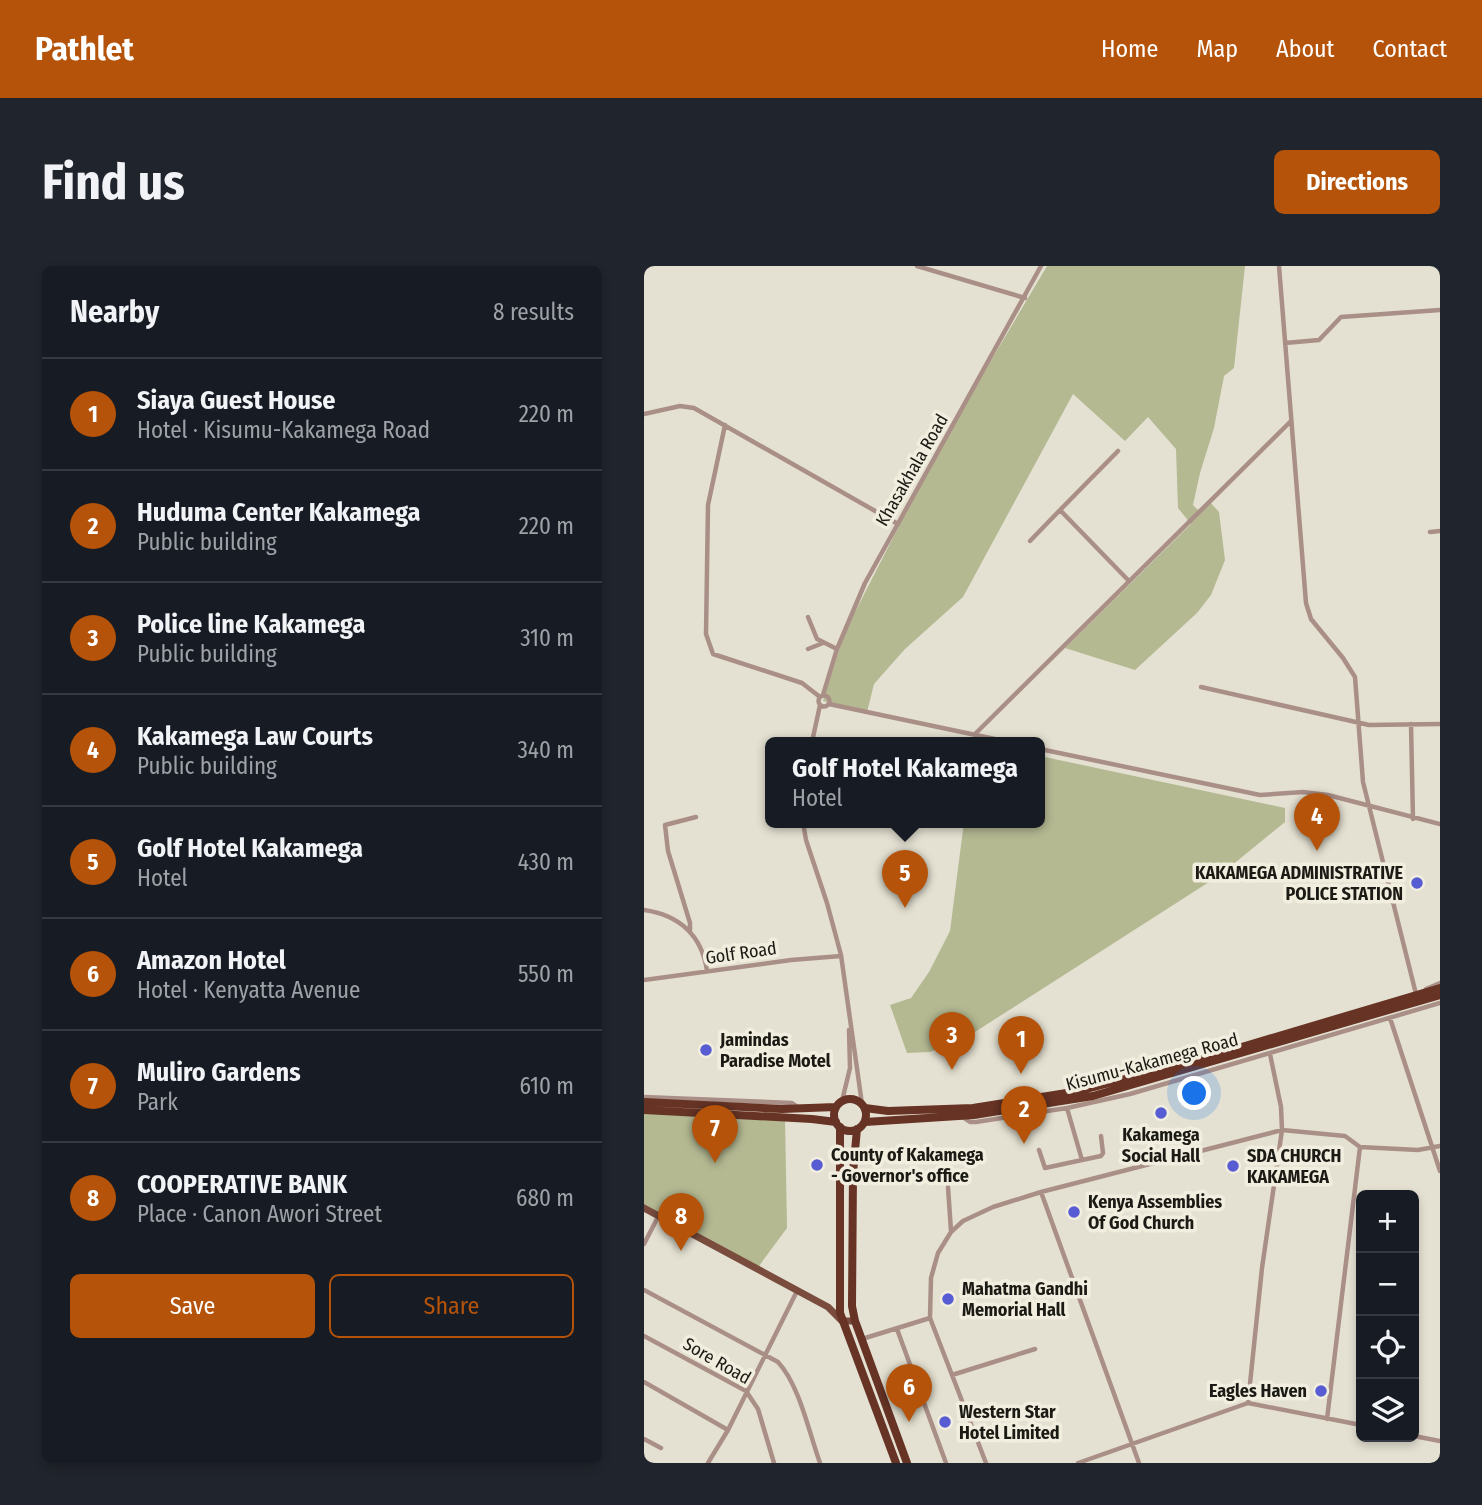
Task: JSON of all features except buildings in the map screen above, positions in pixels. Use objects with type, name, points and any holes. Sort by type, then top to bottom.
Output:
[{"type":"highway","name":"Kisumu-Kakamega Road","points":[[864,1106],[888,1111],[973,1108],[1079,1091],[1205,1058],[1440,988]]},
{"type":"highway","name":"Kisumu-Kakamega Road","points":[[865,1122],[961,1116],[1093,1096],[1440,995]]},
{"type":"highway","points":[[644,1102],[801,1109],[839,1104],[853,1099],[864,1106],[865,1122],[857,1129],[849,1131],[838,1125],[812,1119],[644,1110]]},
{"type":"highway","points":[[839,1104],[834,1115],[838,1125],[841,1172],[842,1321],[896,1463]]},
{"type":"highway","points":[[857,1129],[853,1173],[852,1307],[907,1463]]},
{"type":"highway","points":[[841,1172],[853,1173]]},
{"type":"highway","points":[[870,1393],[880,1390]]},
{"type":"highway","points":[[888,1444],[899,1441]]},
{"type":"main road","points":[[644,1208],[828,1307],[842,1321],[855,1321]]},
{"type":"main road","points":[[828,1307],[852,1307]]},
{"type":"street","points":[[917,266],[1025,298]]},
{"type":"street","points":[[1035,266],[1035,279]]},
{"type":"street","name":"Khasakhala Road","points":[[821,696],[860,593],[1041,266]]},
{"type":"street","points":[[1279,266],[1308,613],[1351,668],[1356,686],[1362,774],[1368,806],[1416,995],[1440,982]]},
{"type":"street","points":[[1285,343],[1319,340],[1341,317],[1440,310]]},
{"type":"street","points":[[644,414],[680,406],[694,408],[898,524]]},
{"type":"street","points":[[975,734],[1291,420]]},
{"type":"street","points":[[725,425],[708,505],[708,643],[713,654],[802,683],[821,696],[829,698],[829,704]]},
{"type":"street","points":[[1030,541],[1118,451]]},
{"type":"street","points":[[1060,510],[1129,580]]},
{"type":"street","points":[[1430,532],[1440,531]]},
{"type":"street","points":[[808,617],[817,639],[837,649]]},
{"type":"street","points":[[808,649],[823,642]]},
{"type":"street","points":[[1201,687],[1369,725],[1440,724]]},
{"type":"street","points":[[813,737],[820,705],[818,700],[821,696]]},
{"type":"street","points":[[820,705],[829,704],[988,737]]},
{"type":"street","points":[[1411,724],[1413,819]]},
{"type":"street","points":[[1045,750],[1260,796],[1314,793],[1440,824]]},
{"type":"street","points":[[696,817],[664,825],[668,850],[690,930],[705,959],[707,971]]},
{"type":"street","points":[[804,828],[841,956],[864,1106]]},
{"type":"street","points":[[644,910],[664,913],[690,930]]},
{"type":"street","name":"Golf Road","points":[[644,980],[841,956]]},
{"type":"street","points":[[961,1116],[970,1122],[976,1122],[1067,1108],[1130,1094],[1440,1003]]},
{"type":"street","points":[[839,1104],[850,1068],[848,1012]]},
{"type":"street","points":[[1390,1018],[1440,1171]]},
{"type":"street","points":[[1248,1403],[1262,1268],[1282,1130],[1281,1107],[1270,1054]]},
{"type":"street","points":[[1217,1061],[1232,1065]]},
{"type":"street","points":[[644,1097],[792,1103],[801,1109]]},
{"type":"street","points":[[1067,1108],[1082,1160]]},
{"type":"street","points":[[986,1463],[930,1318],[933,1266],[951,1232],[963,1221],[973,1215],[1041,1192],[1282,1130],[1345,1136],[1360,1147],[1418,1150],[1440,1146]]},
{"type":"street","points":[[1039,1150],[1045,1168],[1101,1156],[1101,1136]]},
{"type":"street","points":[[1327,1419],[1360,1147]]},
{"type":"street","points":[[948,1187],[951,1232]]},
{"type":"street","points":[[1041,1192],[1139,1463]]},
{"type":"street","points":[[644,1244],[659,1216]]},
{"type":"street","points":[[644,1290],[778,1362],[788,1378],[820,1463]]},
{"type":"street","points":[[708,1463],[728,1430],[797,1291]]},
{"type":"street","points":[[862,1340],[930,1318]]},
{"type":"street","points":[[897,1329],[946,1463]]},
{"type":"street","name":"Sore Road","points":[[644,1336],[746,1391],[758,1409],[774,1463]]},
{"type":"street","points":[[952,1375],[1035,1349]]},
{"type":"street","points":[[644,1382],[728,1430]]},
{"type":"street","points":[[1078,1463],[1248,1403],[1356,1424]]},
{"type":"street","points":[[1419,1437],[1440,1441]]},
{"type":"street","points":[[644,1438],[660,1448]]},
{"type":"green space","points":[[1047,266],[1245,266],[1234,368],[1224,376],[1214,428],[1193,505],[1199,511],[1209,501],[1219,512],[1225,560],[1211,595],[1197,613],[1135,670],[1065,648],[1191,524],[1178,508],[1176,449],[1148,417],[1125,441],[1073,394],[963,597],[905,649],[874,684],[867,712],[823,701],[841,644],[854,614],[900,524],[970,396]]},
{"type":"green space","points":[[1045,757],[1285,808],[1285,822],[1220,875],[964,1039],[930,1052],[907,1053],[890,1005],[911,998],[929,972],[950,931],[963,828],[1045,828]]},
{"type":"green space","points":[[644,1110],[785,1117],[787,1228],[756,1270],[644,1209]]},
{"type":"place","name":"Kakamega Law Courts","points":[[1317,851]]},
{"type":"place","name":"KAKAMEGA ADMINISTRATIVE POLICE STATION","points":[[1417,883]]},
{"type":"place","name":"Golf Hotel Kakamega","points":[[905,908]]},
{"type":"place","name":"Jamindas Paradise Motel","points":[[706,1050]]},
{"type":"place","name":"Police line Kakamega","points":[[952,1070]]},
{"type":"place","name":"Siaya Guest House","points":[[1021,1074]]},
{"type":"place","name":"Kakamega Social Hall","points":[[1161,1113]]},
{"type":"place","name":"Huduma Center Kakamega","points":[[1024,1144]]},
{"type":"place","name":"Muliro Gardens","points":[[715,1163]]},
{"type":"place","name":"County of Kakamega - Governor's office","points":[[817,1165]]},
{"type":"place","name":"SDA CHURCH KAKAMEGA","points":[[1233,1166]]},
{"type":"place","name":"Kenya Assemblies Of God Church","points":[[1074,1212]]},
{"type":"place","name":"COOPERATIVE BANK","points":[[681,1251]]},
{"type":"place","name":"Mahatma Gandhi Memorial Hall","points":[[948,1299]]},
{"type":"place","name":"Eagles Haven","points":[[1321,1391]]},
{"type":"place","name":"Amazon Hotel","points":[[909,1422]]},
{"type":"place","name":"Western Star Hotel Limited","points":[[945,1422]]}]
